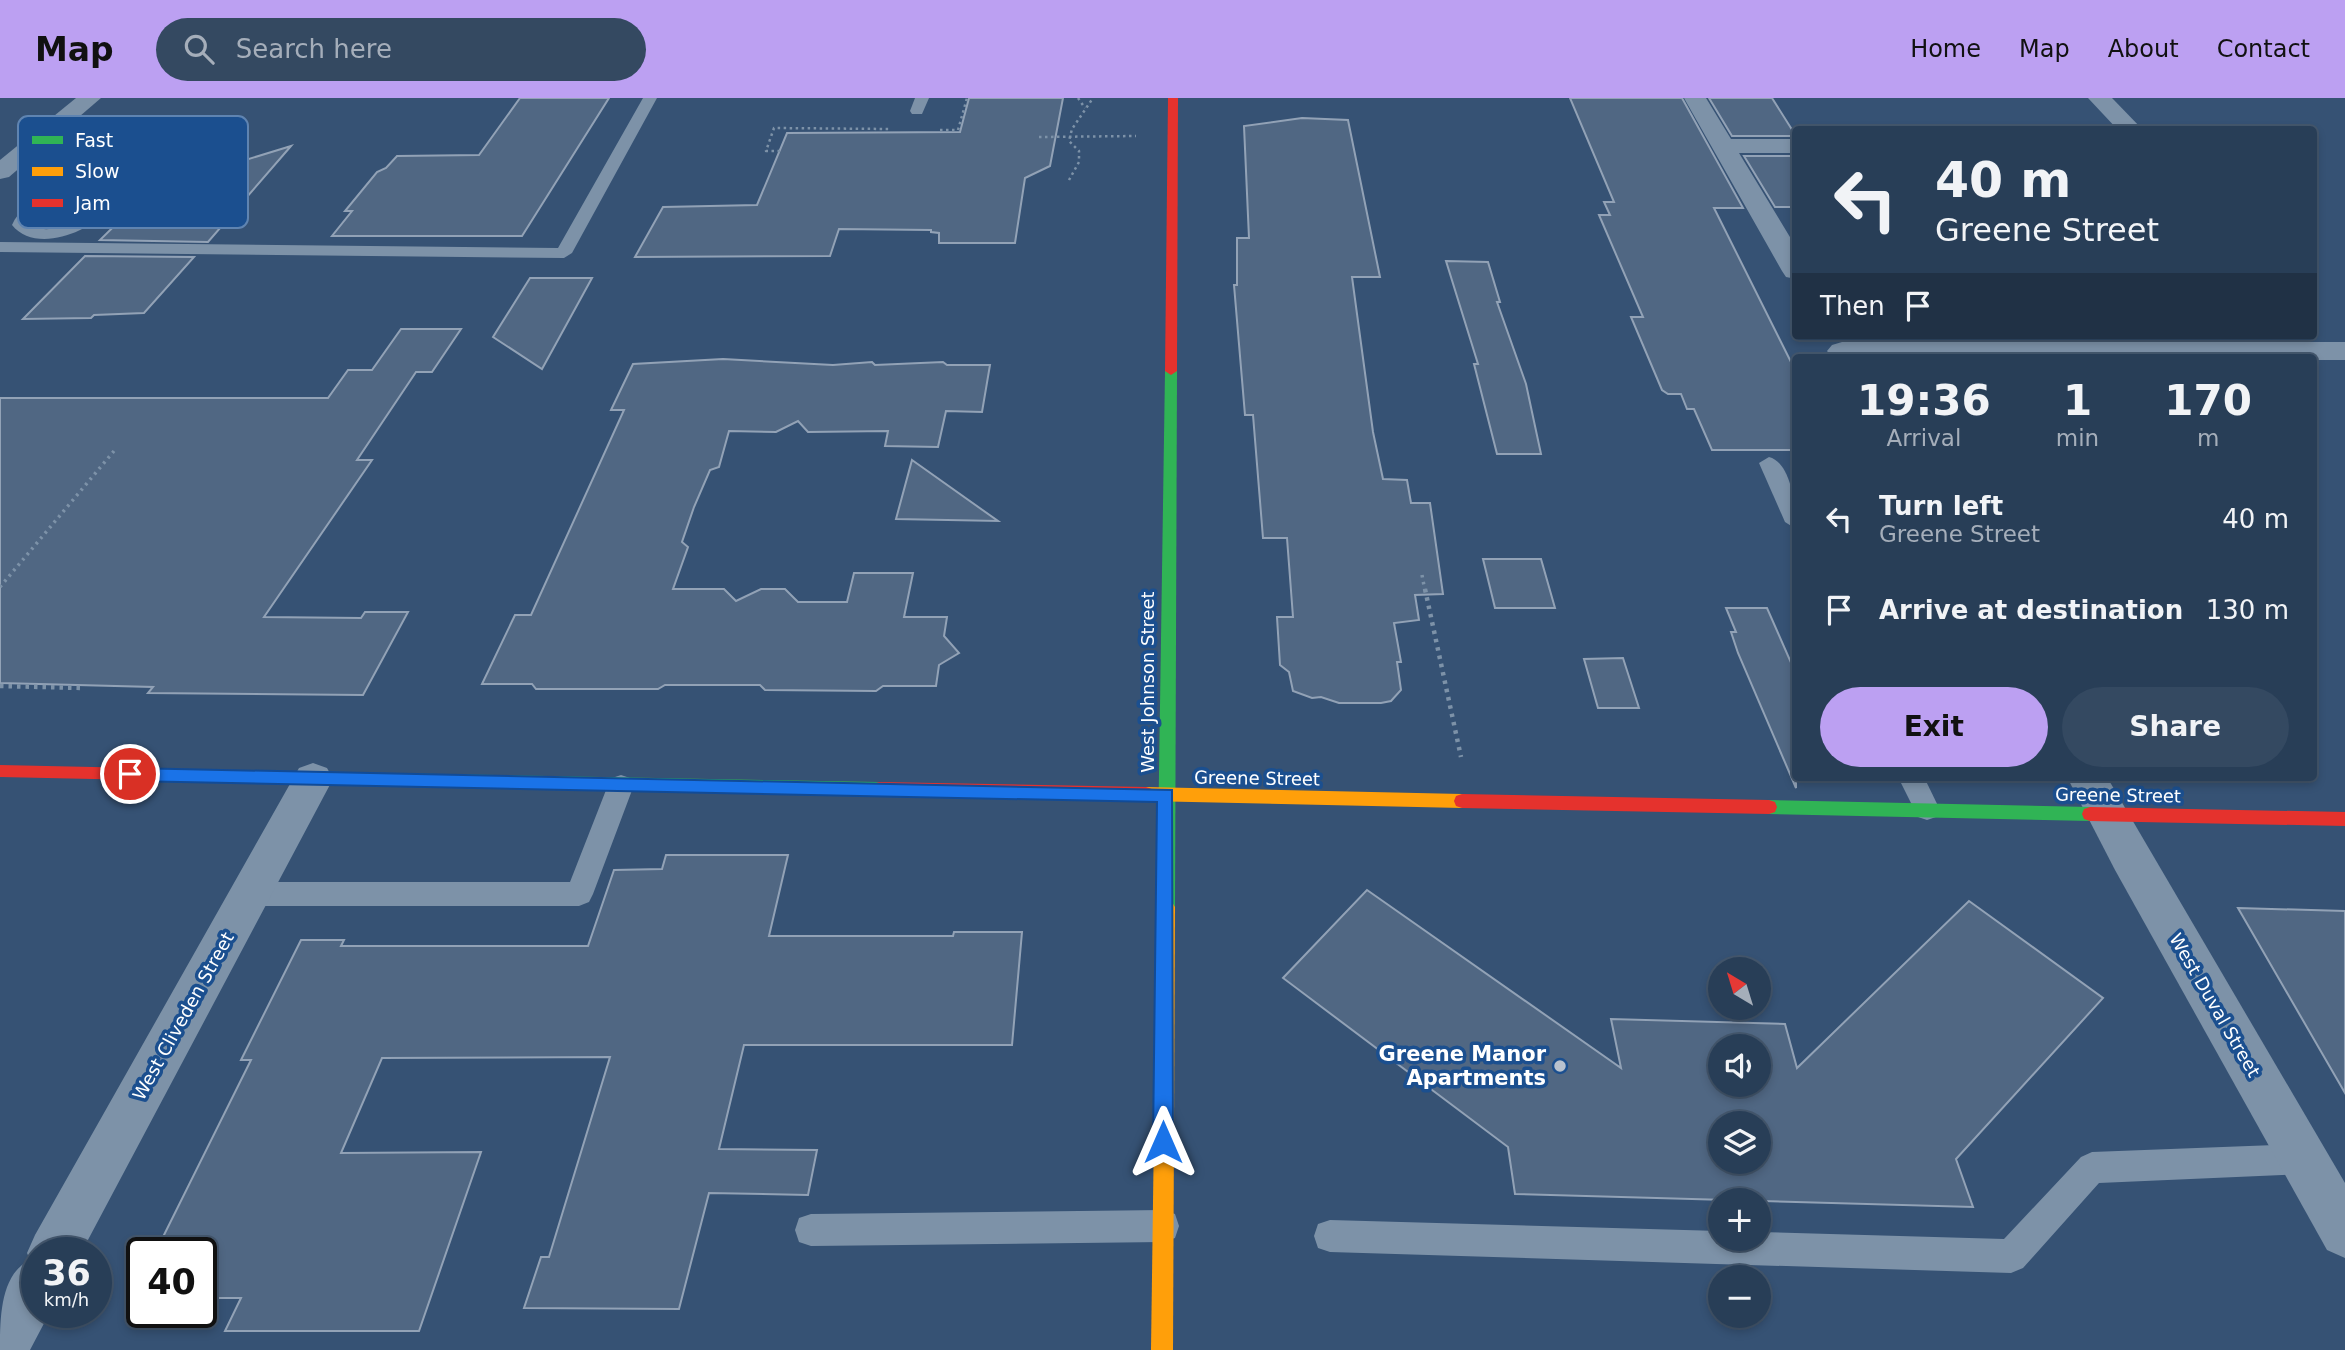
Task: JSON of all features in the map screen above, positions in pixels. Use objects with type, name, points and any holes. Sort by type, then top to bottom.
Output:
[{"type":"street","points":[[68,116],[90,98]]},
{"type":"street","name":"West Johnson Street","points":[[1162,1350],[1173,98]]},
{"type":"street","points":[[1695,98],[1792,264]]},
{"type":"street","points":[[2099,98],[2128,126]]},
{"type":"street","points":[[1723,146],[1792,146]]},
{"type":"street","points":[[0,172],[18,157]]},
{"type":"street","points":[[1840,348],[2345,351]]},
{"type":"street","name":"Greene Street","points":[[0,771],[1927,810],[2097,795],[2345,819]]},
{"type":"street","name":"West Cliveden Street","points":[[62,1237],[313,779]]},
{"type":"street","name":"West Duval Street","points":[[2097,795],[2345,1232]]},
{"type":"street","points":[[0,1350],[21,1312]]},
{"type":"lane","points":[[0,247],[564,253],[650,98]]},
{"type":"lane","points":[[23,247],[40,233]]},
{"type":"lane","points":[[1769,463],[1792,513]]},
{"type":"lane","points":[[1913,781],[1927,810]]},
{"type":"lane","points":[[250,894],[579,894],[621,785]]},
{"type":"lane","points":[[1330,1236],[2011,1256],[2092,1168],[2303,1159]]},
{"type":"lane","points":[[811,1230],[1163,1226]]},
{"type":"path","points":[[932,130],[958,130],[967,98]]},
{"type":"path","points":[[1078,98],[1085,108]]},
{"type":"path","points":[[1069,180],[1079,162],[1079,151],[1069,141],[1070,136],[1093,98]]},
{"type":"path","points":[[780,151],[766,151],[774,128],[892,129]]},
{"type":"path","points":[[1039,137],[1142,136]]},
{"type":"path","points":[[0,587],[114,451]]},
{"type":"path","points":[[1422,575],[1462,762]]},
{"type":"path","points":[[0,686],[82,688]]},
{"type":"building","points":[[520,98],[609,98],[522,236],[332,236],[352,211],[345,211],[377,172],[386,168],[397,156],[479,155]]},
{"type":"building","points":[[969,98],[1063,98],[1050,166],[1025,178],[1015,243],[939,243],[939,233],[931,230],[839,229],[830,256],[635,257],[663,207],[757,205],[787,133],[960,132]]},
{"type":"building","points":[[1570,98],[1682,98],[1743,208],[1714,208],[1792,364],[1792,450],[1712,450],[1694,409],[1687,409],[1681,394],[1668,394],[1662,390],[1631,317],[1643,317],[1599,215],[1610,215],[1604,202],[1614,202]]},
{"type":"building","points":[[1709,98],[1772,98],[1792,130],[1792,136],[1732,136]]},
{"type":"building","points":[[1302,118],[1348,120],[1380,277],[1352,277],[1373,432],[1383,479],[1407,480],[1411,503],[1430,503],[1443,594],[1415,595],[1419,620],[1394,623],[1401,662],[1397,662],[1401,690],[1391,701],[1381,703],[1339,703],[1293,691],[1289,672],[1280,665],[1277,617],[1293,617],[1287,538],[1263,538],[1253,415],[1245,415],[1234,285],[1237,285],[1237,238],[1249,238],[1244,126]]},
{"type":"building","points":[[291,146],[248,196],[248,159]]},
{"type":"building","points":[[1744,156],[1792,156],[1792,207],[1775,207]]},
{"type":"building","points":[[112,228],[220,228],[208,242],[100,240]]},
{"type":"building","points":[[85,256],[194,257],[144,313],[94,315],[91,318],[23,319]]},
{"type":"building","points":[[1446,261],[1488,262],[1500,302],[1497,302],[1526,384],[1541,454],[1497,454],[1474,364],[1478,364]]},
{"type":"building","points":[[530,278],[592,278],[542,369],[493,337]]},
{"type":"building","points":[[401,329],[461,329],[432,372],[416,372],[357,460],[372,460],[264,617],[361,618],[365,612],[408,612],[363,695],[148,693],[153,687],[0,683],[0,398],[328,398],[348,370],[372,370]]},
{"type":"building","points":[[723,359],[833,365],[943,362],[947,365],[990,365],[982,412],[946,411],[938,447],[885,446],[888,431],[808,432],[798,421],[776,432],[729,431],[719,467],[710,470],[694,507],[682,542],[688,547],[673,589],[724,589],[736,601],[761,589],[785,589],[798,602],[847,602],[854,573],[913,573],[904,617],[947,617],[944,636],[959,653],[939,665],[936,686],[883,686],[876,691],[765,690],[760,685],[665,685],[658,689],[536,689],[532,684],[482,684],[515,615],[531,615],[624,410],[611,410],[633,364]]},
{"type":"building","points":[[912,460],[998,521],[896,519]]},
{"type":"building","points":[[1483,559],[1541,559],[1555,608],[1495,608]]},
{"type":"building","points":[[1726,608],[1767,608],[1792,665],[1792,779],[1738,653],[1731,632],[1736,632]]},
{"type":"building","points":[[1623,658],[1639,708],[1598,708],[1584,659]]},
{"type":"building","points":[[666,855],[788,855],[769,936],[953,936],[954,932],[1022,932],[1012,1045],[744,1045],[719,1149],[817,1150],[808,1195],[709,1193],[679,1309],[524,1308],[541,1257],[549,1257],[610,1057],[382,1058],[341,1153],[481,1152],[419,1331],[225,1331],[241,1298],[217,1298],[217,1237],[163,1237],[251,1060],[241,1060],[301,940],[344,940],[341,946],[588,946],[614,870],[662,869]]},
{"type":"building","name":"Greene Manor Apartments","points":[[1367,890],[1621,1068],[1611,1019],[1785,1024],[1797,1068],[1969,901],[2103,998],[1956,1159],[1973,1207],[1771,1201],[1771,1188],[1708,1188],[1708,1199],[1515,1194],[1508,1147],[1283,978]]},
{"type":"building","points":[[2238,908],[2345,911],[2345,1093]]},
{"type":"traffic: fast","points":[[1166,907],[1171,371]]},
{"type":"traffic: fast","points":[[378,779],[879,789]]},
{"type":"traffic: fast","points":[[1769,807],[2090,814]]},
{"type":"traffic: slow","points":[[1146,794],[1462,801]]},
{"type":"traffic: slow","points":[[1162,1350],[1166,907]]},
{"type":"traffic: jam","points":[[1171,371],[1173,98]]},
{"type":"traffic: jam","points":[[0,771],[378,779]]},
{"type":"traffic: jam","points":[[879,789],[1146,794]]},
{"type":"traffic: jam","points":[[1462,801],[1769,807]]},
{"type":"traffic: jam","points":[[2090,814],[2345,819]]},
{"type":"place","name":"Greene Manor Apartments","points":[[1560,1066]]},
{"type":"route","points":[[130,774],[1166,795],[1163,1142]]}]
